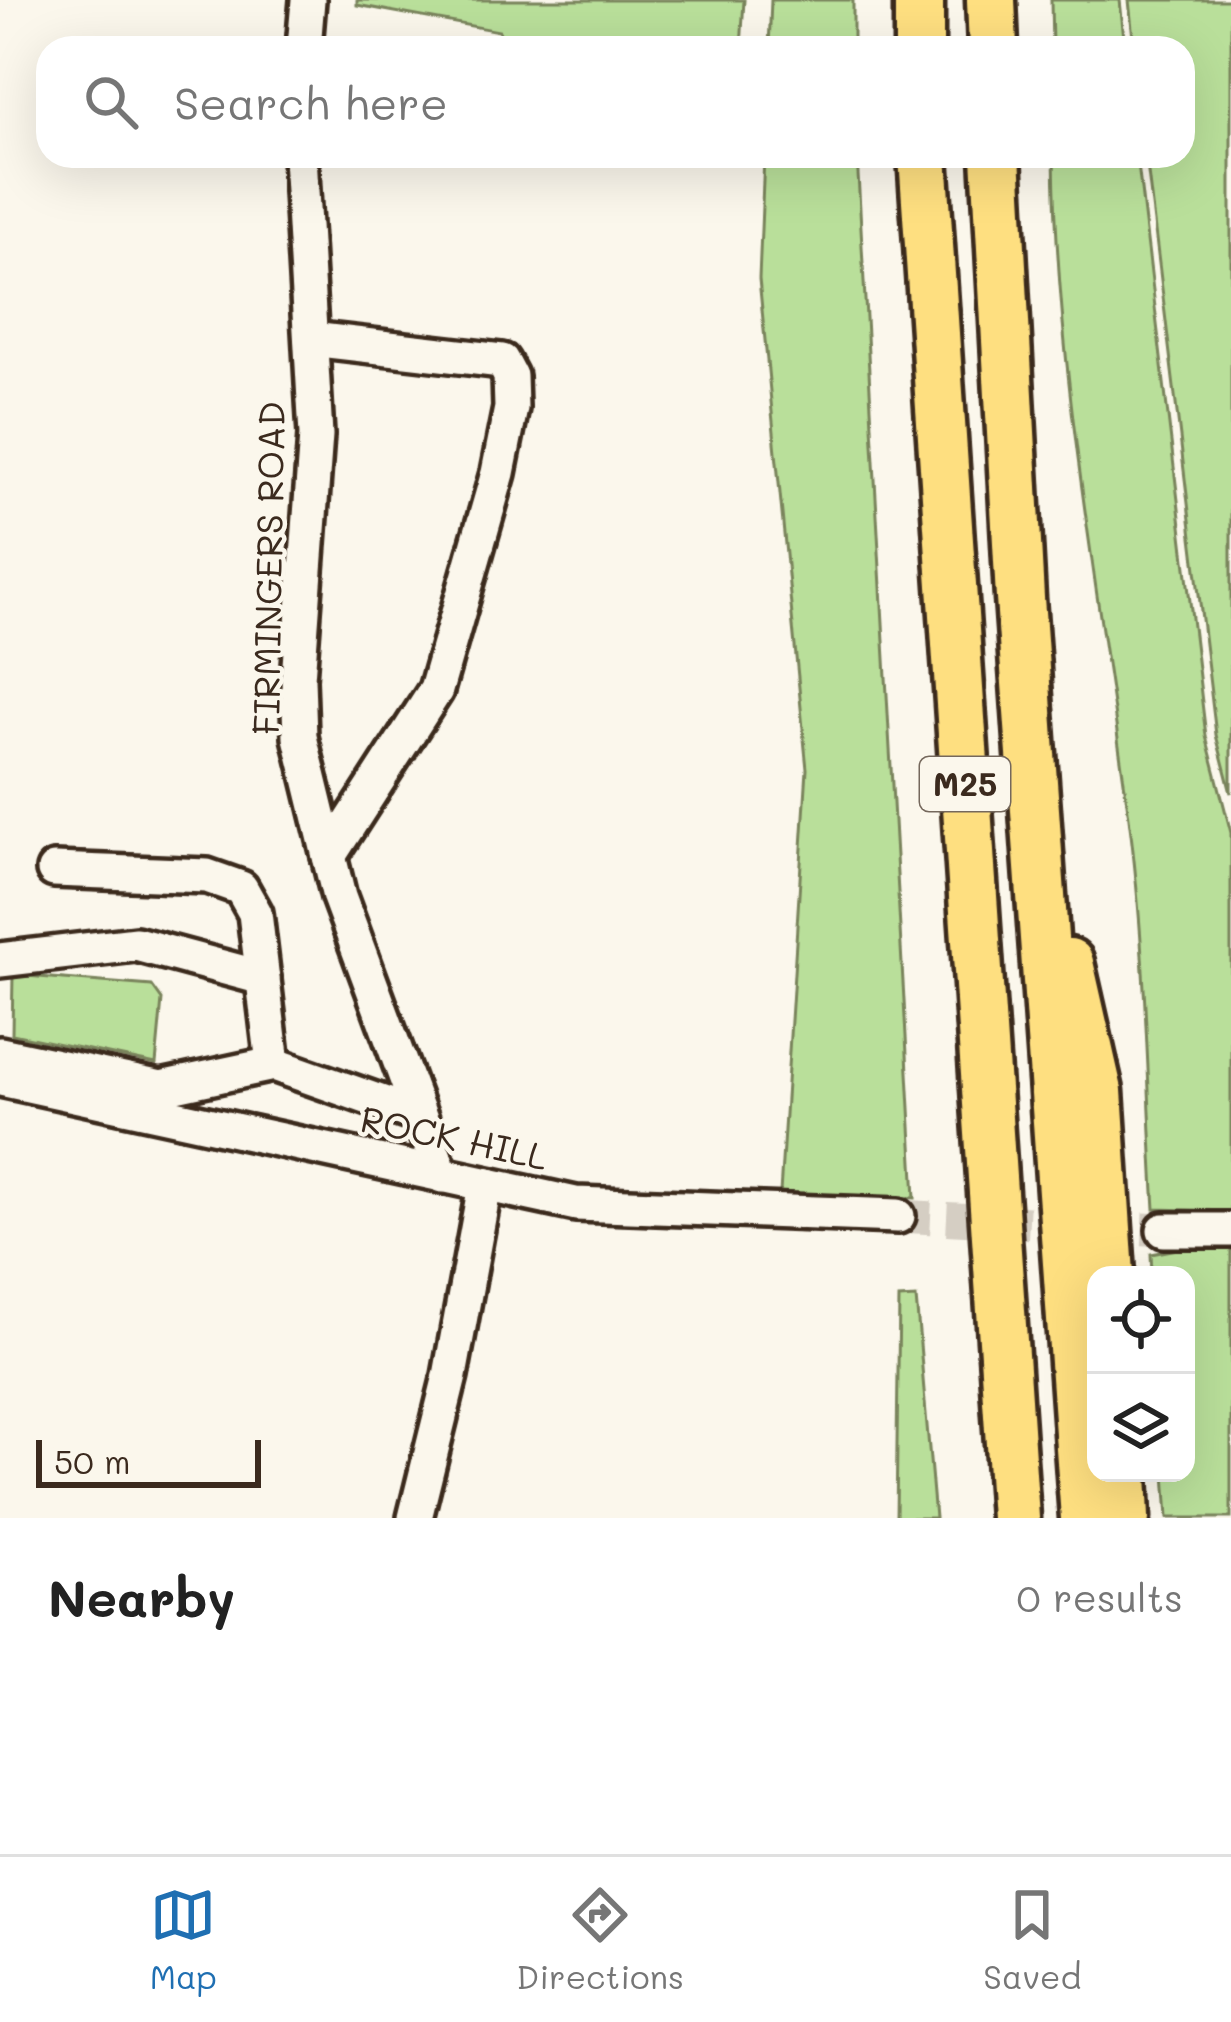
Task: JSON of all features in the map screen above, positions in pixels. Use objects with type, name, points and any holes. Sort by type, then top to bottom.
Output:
[{"type":"highway","points":[[919,0],[919,36]]},
{"type":"highway","points":[[991,0],[992,36]]},
{"type":"highway","name":"M25","points":[[924,168],[1016,1518]]},
{"type":"highway","name":"M25","points":[[997,168],[1085,1518]]},
{"type":"highway","name":"M25","points":[[1042,878],[1089,1035],[1109,1266]]},
{"type":"highway","name":"M25","points":[[999,1518],[1009,1411]]},
{"type":"highway","points":[[1123,1482],[1125,1518]]},
{"type":"street","points":[[305,36],[308,0]]},
{"type":"street","name":"FIRMINGERS ROAD","points":[[301,168],[316,436],[298,679],[300,737],[329,856],[442,1176]]},
{"type":"street","points":[[311,339],[502,361],[510,376],[511,408],[498,473],[436,690],[329,856]]},
{"type":"street","points":[[53,870],[230,880],[255,913],[272,1064]]},
{"type":"street","points":[[0,960],[136,944],[263,978]]},
{"type":"street","points":[[0,1054],[160,1088],[272,1064],[417,1115]]},
{"type":"street","name":"ROCK HILL","points":[[0,1079],[576,1204],[898,1216]]},
{"type":"street","points":[[415,1518],[450,1376],[484,1185]]},
{"type":"street","points":[[1164,1230],[1231,1230]]},
{"type":"green space","points":[[357,0],[744,0],[742,36],[502,36],[499,31],[357,5]]},
{"type":"green space","points":[[771,0],[853,0],[853,36],[770,36]]},
{"type":"green space","points":[[1051,0],[1120,0],[1124,36],[1052,36]]},
{"type":"green space","points":[[1129,0],[1231,0],[1231,793],[1216,735],[1147,168],[1195,168],[1195,36],[1133,36]]},
{"type":"green space","points":[[764,168],[858,168],[915,1198],[780,1193],[807,769],[759,279]]},
{"type":"green space","points":[[1054,168],[1138,168],[1206,736],[1231,833],[1231,1211],[1155,1209],[1135,867],[1071,405]]},
{"type":"green space","points":[[13,975],[152,986],[162,1000],[156,1064],[12,1034]]},
{"type":"green space","points":[[1231,1239],[1231,1518],[1168,1518],[1166,1482],[1195,1482],[1195,1266],[1152,1266],[1151,1254]]},
{"type":"green space","points":[[916,1298],[935,1518],[896,1518],[899,1299]]},
{"type":"tunnel","points":[[898,1216],[1164,1230]]}]
